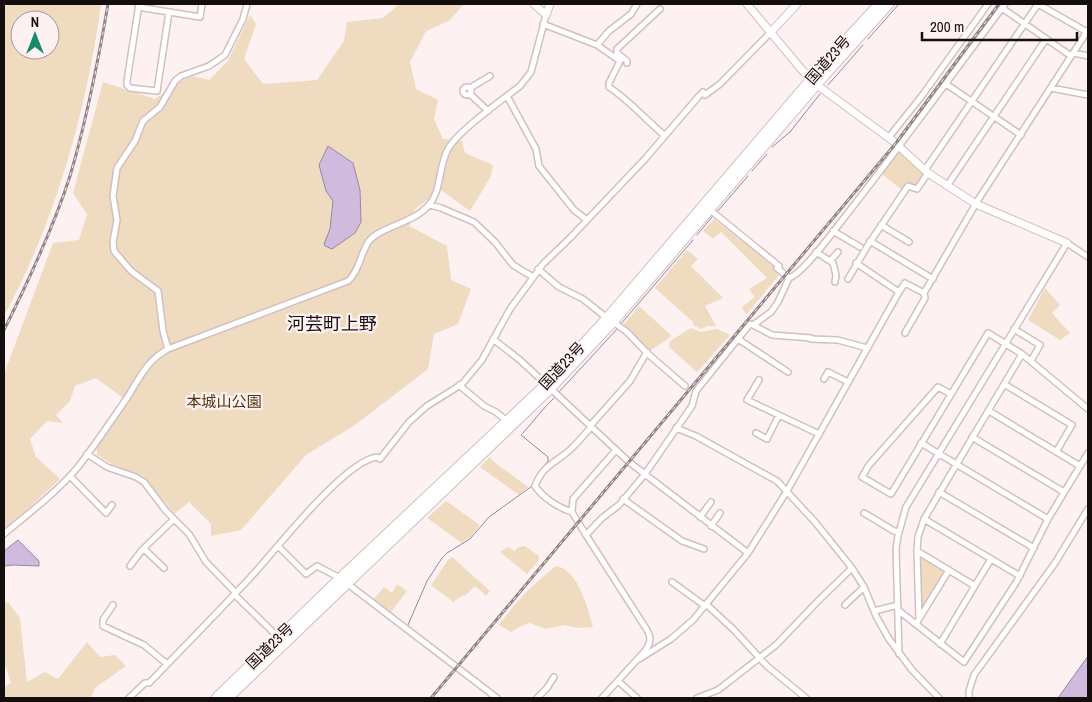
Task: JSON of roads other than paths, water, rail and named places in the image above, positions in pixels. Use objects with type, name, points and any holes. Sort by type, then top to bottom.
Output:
[{"type":"highway","name":"国道23号","points":[[228,698],[348,584],[548,387],[709,209],[878,4]]},
{"type":"highway","name":"国道23号","points":[[610,320],[814,82],[889,4]]},
{"type":"highway","name":"国道23号","points":[[216,698],[507,421],[548,387]]},
{"type":"street","points":[[168,12],[157,91],[130,88],[127,86],[127,81],[139,6],[200,17],[202,4]]},
{"type":"street","points":[[168,349],[163,331],[158,291],[131,271],[114,251],[117,220],[113,196],[117,168],[136,141],[143,121],[160,107],[175,81],[181,76],[209,66],[225,55],[243,19],[247,4]]},
{"type":"street","points":[[534,4],[546,15]]},
{"type":"street","points":[[4,534],[70,476],[127,398],[146,367],[157,355],[168,349],[348,281],[357,271],[367,245],[374,237],[413,218],[430,205],[436,193],[445,154],[451,143],[523,83],[529,75],[550,4]]},
{"type":"street","points":[[597,45],[609,31],[631,14],[637,4]]},
{"type":"street","points":[[746,4],[814,82],[900,146],[926,171],[976,204],[1066,243],[1088,257]]},
{"type":"street","points":[[129,698],[145,683],[149,683],[168,664],[235,594],[325,494],[344,476],[369,458],[377,456],[380,459],[409,422],[427,406],[459,385],[482,360],[510,309],[538,269],[588,220],[699,96],[703,92],[706,95],[720,84],[797,4]]},
{"type":"street","points":[[888,137],[921,97],[988,4]]},
{"type":"street","points":[[848,279],[870,241],[908,186],[917,189],[926,171],[1038,4],[1088,31],[976,204],[924,294],[925,298],[905,333]]},
{"type":"street","points":[[586,535],[602,518],[619,505],[645,474],[692,406],[696,390],[750,324],[771,312],[778,302],[789,278],[802,268],[816,252],[900,146],[1003,6],[1046,39],[1072,54],[1088,56]]},
{"type":"street","points":[[627,64],[627,61],[617,53],[617,49],[660,9]]},
{"type":"street","points":[[544,24],[597,45],[620,61],[608,83],[610,87],[628,101],[650,124],[665,136]]},
{"type":"street","points":[[947,186],[1046,39]]},
{"type":"street","points":[[488,111],[470,94],[471,91],[465,88],[490,76]]},
{"type":"street","points":[[946,84],[1020,135]]},
{"type":"street","points":[[1051,88],[1088,95]]},
{"type":"street","points":[[507,96],[536,149],[538,166],[574,210],[588,220]]},
{"type":"street","points":[[430,205],[474,222],[495,242],[513,265],[533,277]]},
{"type":"street","points":[[709,209],[779,266],[776,268],[789,278]]},
{"type":"street","points":[[881,225],[909,242]]},
{"type":"street","points":[[833,231],[860,247]]},
{"type":"street","points":[[870,241],[933,279]]},
{"type":"street","points":[[899,654],[896,549],[906,507],[1066,243]]},
{"type":"street","points":[[816,252],[833,263],[835,282]]},
{"type":"street","points":[[830,261],[838,252]]},
{"type":"street","points":[[856,263],[900,292]]},
{"type":"street","points":[[538,269],[559,287],[584,300],[627,332],[685,386]]},
{"type":"street","points":[[639,658],[685,628],[748,553],[787,491],[905,283],[924,294]]},
{"type":"street","points":[[753,324],[772,335],[828,339],[867,348]]},
{"type":"street","points":[[1014,329],[1040,345],[1031,361]]},
{"type":"street","points":[[951,394],[938,387],[870,465],[862,477],[891,494],[988,333],[1022,354],[1088,409]]},
{"type":"street","points":[[493,339],[512,353],[616,450],[748,553]]},
{"type":"street","points":[[738,339],[788,372]]},
{"type":"street","points":[[602,698],[639,658],[650,642],[650,634],[572,512],[541,494],[535,486],[551,462],[572,448],[630,381],[647,352]]},
{"type":"street","points":[[917,621],[917,551],[918,537],[924,519],[1022,354]]},
{"type":"street","points":[[824,379],[828,372],[848,382]]},
{"type":"street","points":[[759,380],[747,400],[819,434]]},
{"type":"street","points":[[1004,384],[1072,424],[1056,452]]},
{"type":"street","points":[[459,385],[484,406],[496,412],[507,421]]},
{"type":"street","points":[[989,411],[1080,466]]},
{"type":"street","points":[[756,433],[767,439],[780,415]]},
{"type":"street","points":[[676,428],[696,436],[777,481],[787,491],[852,568],[864,587],[888,639],[912,670],[939,698]]},
{"type":"street","points":[[972,437],[1064,492]]},
{"type":"street","points":[[921,443],[1048,519]]},
{"type":"street","points":[[572,512],[574,499],[616,450]]},
{"type":"street","points":[[874,611],[898,607],[917,621],[940,644],[964,662],[1020,576],[1048,519],[1088,453]]},
{"type":"street","points":[[87,454],[106,467],[142,480],[174,519],[191,536],[206,562],[279,638]]},
{"type":"street","points":[[70,476],[106,513],[112,504]]},
{"type":"street","points":[[939,492],[1034,548]]},
{"type":"street","points":[[623,499],[682,541],[704,549]]},
{"type":"street","points":[[700,517],[711,502]]},
{"type":"street","points":[[969,698],[974,675],[1055,564],[1088,510]]},
{"type":"street","points":[[711,526],[720,513]]},
{"type":"street","points":[[864,513],[894,531],[899,532]]},
{"type":"street","points":[[130,566],[174,519]]},
{"type":"street","points":[[924,519],[1020,576]]},
{"type":"street","points":[[278,546],[306,574],[318,566],[340,578],[497,698]]},
{"type":"street","points":[[144,549],[164,568]]},
{"type":"street","points":[[917,551],[975,586]]},
{"type":"street","points":[[940,644],[991,560]]},
{"type":"street","points":[[697,698],[712,693],[784,638],[807,612],[852,568]]},
{"type":"street","points":[[917,621],[949,570]]},
{"type":"street","points":[[672,582],[706,605],[734,630],[783,681],[806,698]]},
{"type":"street","points":[[845,605],[864,587]]},
{"type":"street","points":[[113,605],[103,620],[103,626],[144,645],[168,664]]},
{"type":"street","points":[[537,698],[554,677]]},
{"type":"street","points":[[618,681],[637,698]]},
{"type":"street","points":[[712,693],[717,698]]},
{"type":"waterway","points":[[868,39],[899,4]]},
{"type":"waterway","points":[[828,85],[863,45]]},
{"type":"waterway","points":[[772,147],[790,132],[820,94]]},
{"type":"waterway","points":[[752,171],[767,154]]},
{"type":"waterway","points":[[717,212],[748,176]]},
{"type":"waterway","points":[[697,235],[712,217]]},
{"type":"waterway","points":[[620,325],[693,240]]},
{"type":"waterway","points":[[559,392],[617,329]]},
{"type":"waterway","points":[[523,433],[555,397]]},
{"type":"waterway","points":[[408,625],[427,581],[442,558],[470,539],[489,517],[532,486],[548,461],[548,457],[522,434]]},
{"type":"railway","points":[[4,330],[40,254],[70,176],[92,90],[108,4]]},
{"type":"railway","points":[[431,698],[896,143],[999,4]]},
{"type":"district","name":"河芸町上野","points":[[332,324]]},
{"type":"park label","name":"本城山公園","points":[[224,402]]}]
